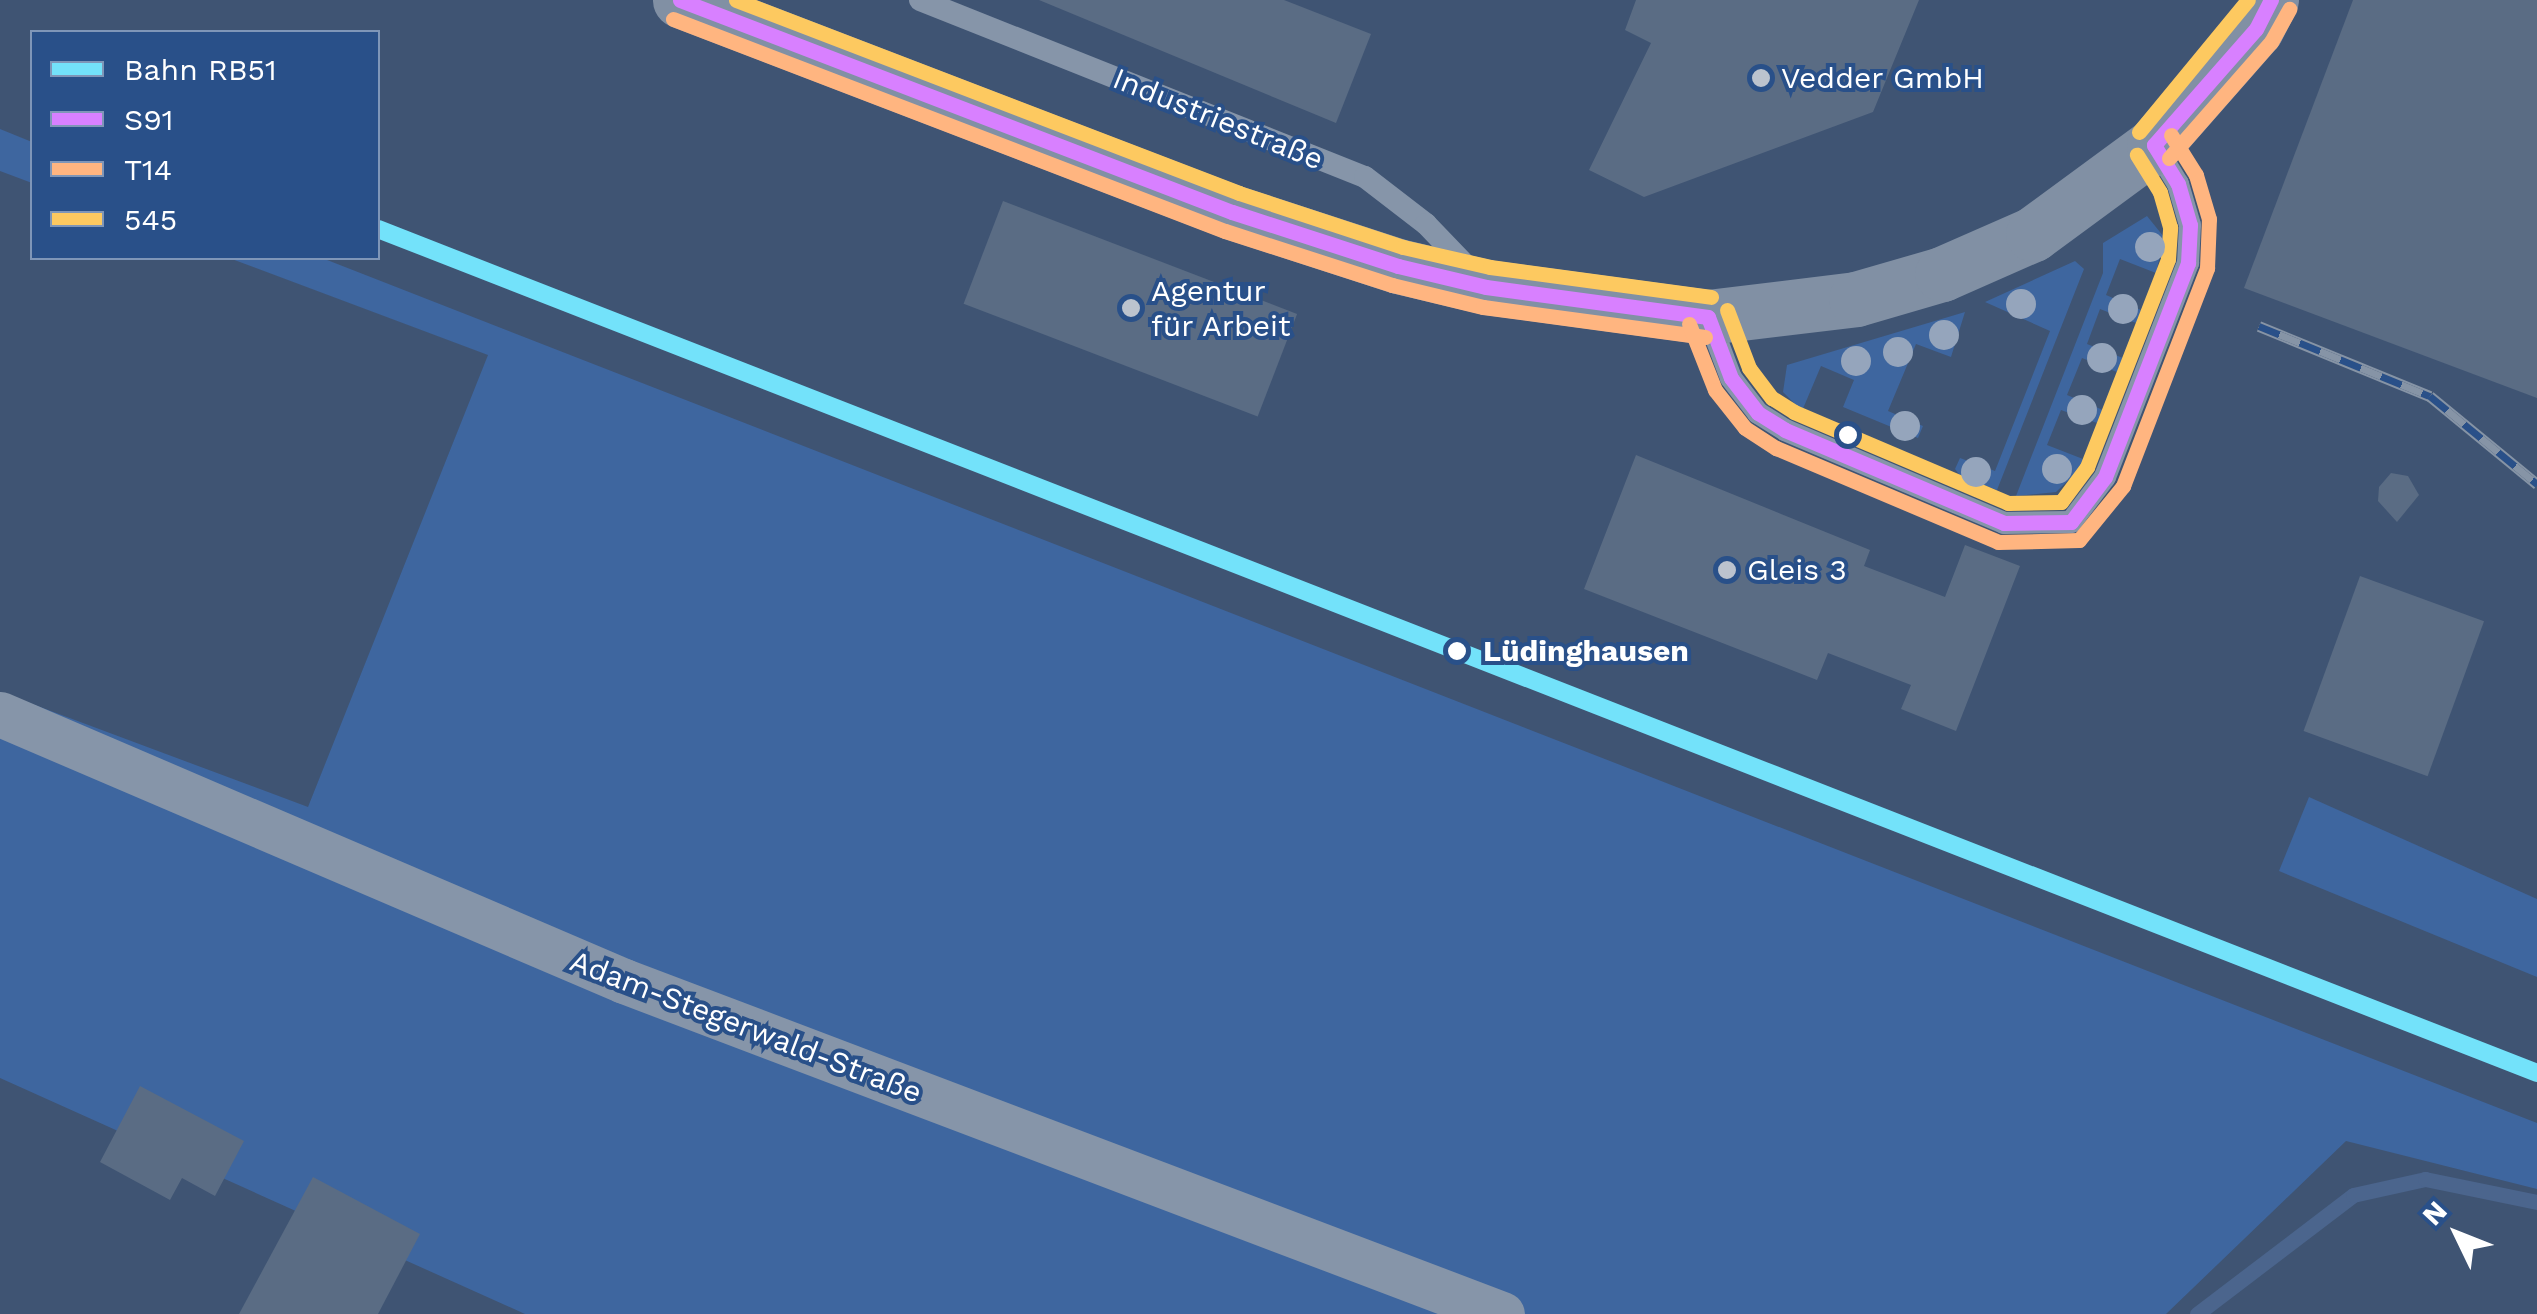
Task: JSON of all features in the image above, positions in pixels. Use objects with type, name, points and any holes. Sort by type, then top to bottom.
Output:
[{"type":"street","points":[[680,0],[1232,212],[1486,286],[1708,317],[1856,298],[1942,274],[2032,234],[2154,145],[2256,29],[2271,0]]},
{"type":"street","name":"Adam-Stegerwald-Straße","points":[[0,714],[624,981],[1502,1314]]},
{"type":"lane","name":"Industriestraße","points":[[920,0],[1365,177],[1426,224],[1486,286]]},
{"type":"lane","points":[[1708,317],[1731,378],[1758,413],[1784,430],[2004,523],[2070,522],[2105,477],[2188,264],[2190,225],[2178,184],[2154,145]]},
{"type":"shaded area","points":[[0,129],[30,141],[30,182],[0,171]]},
{"type":"shaded area","points":[[2147,216],[2164,237],[2156,273],[2120,259],[2106,295],[2141,310],[2136,323],[2100,309],[2087,344],[2123,358],[2117,372],[2082,358],[2067,395],[2103,410],[2097,423],[2061,410],[2047,445],[2083,459],[2078,471],[2056,492],[2016,496],[2103,273],[2103,243]]},
{"type":"shaded area","points":[[234,260],[327,260],[2537,1123],[2537,1189],[2346,1141],[2166,1314],[525,1314],[0,1078],[0,692],[308,807],[488,355]]},
{"type":"shaded area","points":[[2075,261],[2084,269],[1997,490],[1961,477],[1955,469],[1960,458],[1995,471],[2050,331],[1985,302]]},
{"type":"shaded area","points":[[1965,312],[1951,357],[1916,344],[1888,411],[1923,426],[1918,438],[1843,407],[1854,380],[1821,366],[1802,411],[1783,392],[1787,365]]},
{"type":"shaded area","points":[[2309,797],[2537,899],[2537,977],[2279,871]]},
{"type":"building","points":[[1039,0],[1284,0],[1371,34],[1336,123]]},
{"type":"building","name":"Vedder GmbH","points":[[1636,0],[1919,0],[1873,112],[1644,197],[1589,170],[1651,43],[1625,30]]},
{"type":"building","points":[[2353,0],[2537,0],[2537,398],[2244,288]]},
{"type":"building","name":"Agentur für Arbeit","points":[[1003,201],[1297,314],[1258,417],[964,304]]},
{"type":"building","name":"Gleis 3","points":[[1636,455],[1870,550],[1864,566],[1945,597],[1965,545],[2020,566],[1956,731],[1901,709],[1911,685],[1828,653],[1817,680],[1584,589]]},
{"type":"building","points":[[2391,473],[2408,476],[2419,495],[2397,522],[2378,501],[2379,487]]},
{"type":"building","points":[[2360,576],[2484,621],[2428,776],[2304,731]]},
{"type":"building","points":[[140,1086],[244,1141],[215,1196],[182,1178],[170,1200],[100,1162]]},
{"type":"building","points":[[313,1177],[420,1234],[378,1314],[239,1314]]},
{"type":"waterway","points":[[2197,1314],[2353,1195],[2425,1179],[2537,1202]]},
{"type":"railway","points":[[2259,326],[2430,396],[2537,484]]},
{"type":"rail line","name":"RB51","points":[[380,230],[2537,1073]]},
{"type":"transit line","name":"S91","points":[[680,0],[1232,212],[1398,266],[1486,287],[1708,317]]},
{"type":"transit line","name":"545","points":[[736,0],[1239,193],[1403,247],[1490,267],[1711,297]]},
{"type":"transit line","name":"545","points":[[2139,132],[2248,0]]},
{"type":"transit line","name":"S91","points":[[2154,145],[2256,29],[2271,0]]},
{"type":"transit line","name":"T14","points":[[2169,158],[2271,42],[2289,9]]},
{"type":"transit line","name":"T14","points":[[673,19],[1225,231],[1392,285],[1483,307],[1705,337]]},
{"type":"transit line","name":"T14","points":[[1689,324],[1715,390],[1745,428],[1776,448],[1998,542],[2079,540],[2123,486],[2207,268],[2209,219],[2196,175],[2171,135]]},
{"type":"transit line","name":"S91","points":[[1708,317],[1731,378],[1758,413],[1785,430],[2004,523],[2071,522],[2105,477],[2188,263],[2190,225],[2178,184],[2154,145]]},
{"type":"transit line","name":"545","points":[[1727,310],[1749,368],[1772,398],[1794,412],[2008,503],[2061,502],[2087,467],[2168,259],[2170,227],[2160,192],[2137,155]]},
{"type":"place","name":"Vedder GmbH","points":[[1761,78]]},
{"type":"place","name":"Agentur für Arbeit","points":[[1131,308]]},
{"type":"place","name":"Gleis 3","points":[[1727,570]]},
{"type":"place","name":"Lüdinghausen","points":[[1457,651]]}]
